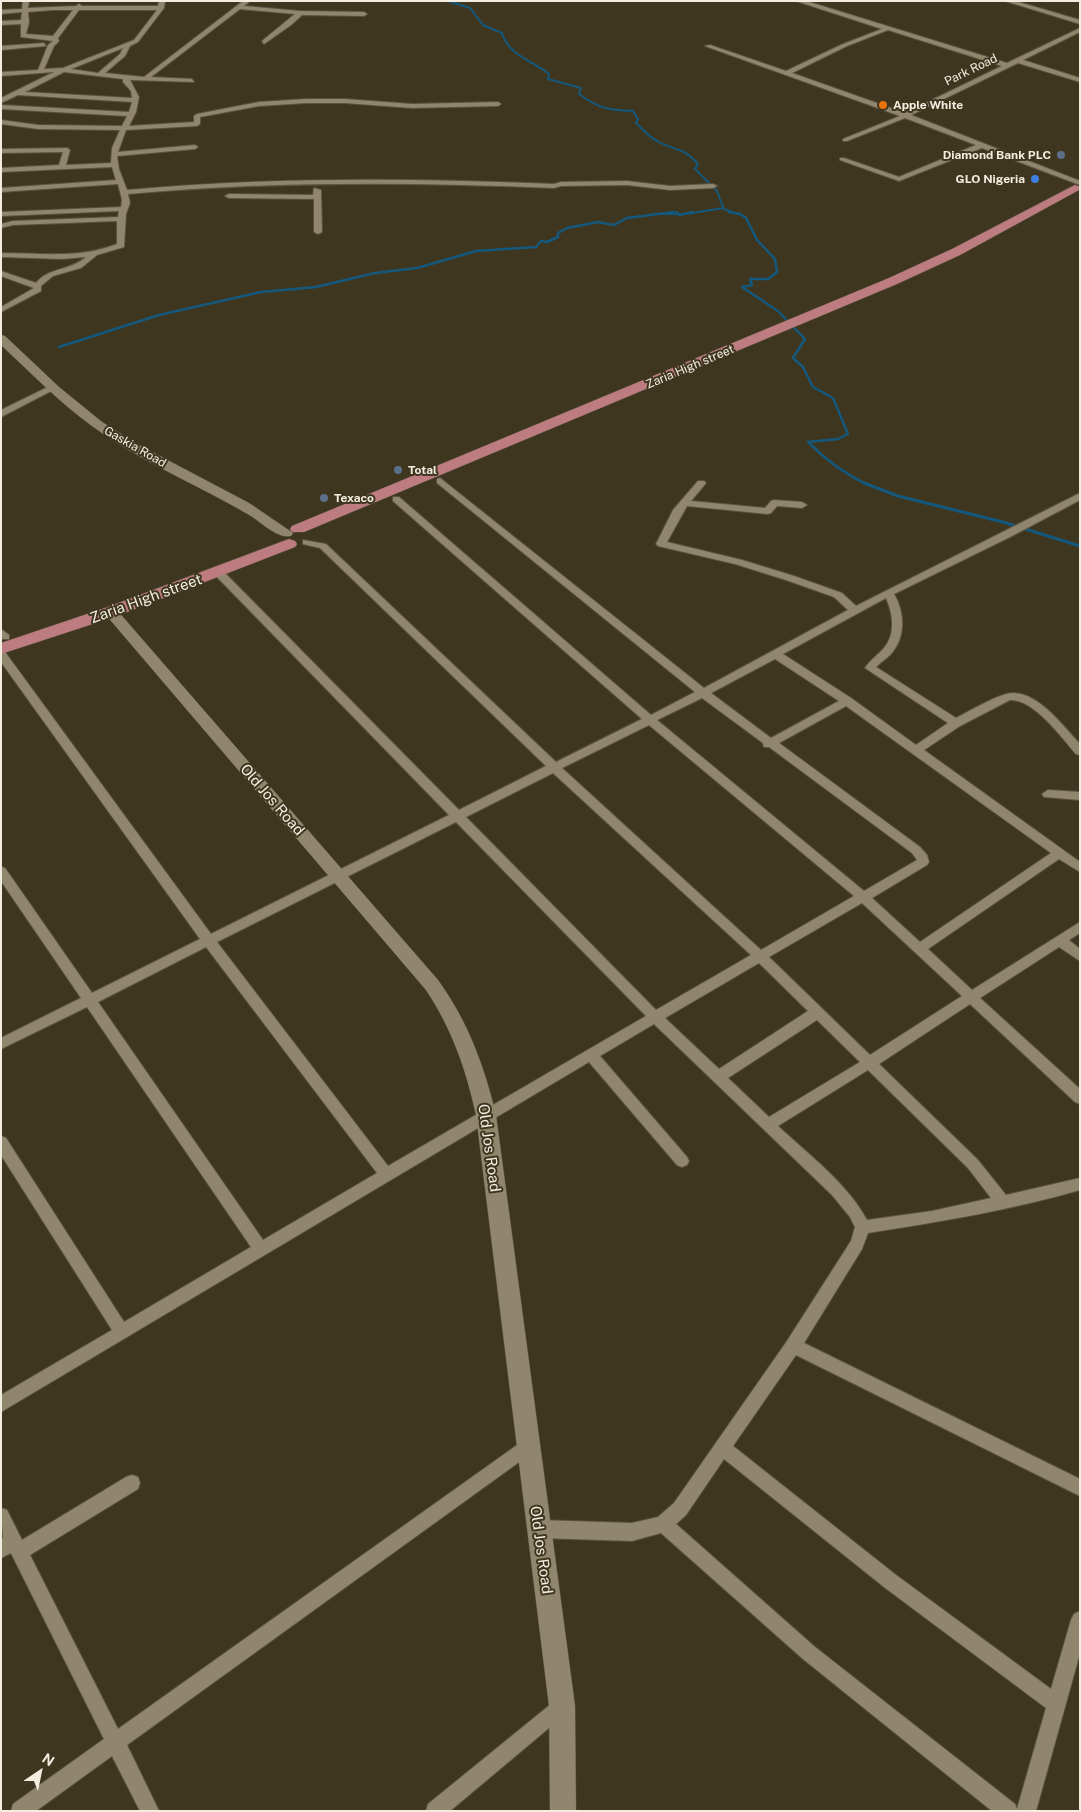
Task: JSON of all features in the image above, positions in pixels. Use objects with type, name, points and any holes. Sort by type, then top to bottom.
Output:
[{"type":"main road","name":"Zaria High street","points":[[2,639],[111,612],[219,573],[295,537],[956,252],[1078,188]]},
{"type":"main road","name":"Zaria High street","points":[[2,639],[295,537],[396,499],[776,344],[834,319],[984,248],[1078,188]]},
{"type":"main road","name":"Gaskia Road","points":[[1,338],[52,388],[91,420],[113,435],[243,505],[295,537]]},
{"type":"main road","name":"Old Jos Road","points":[[111,612],[432,985],[463,1034],[477,1070],[486,1115],[527,1446],[562,1706],[563,1811]]},
{"type":"street","points":[[26,1],[24,9],[26,22],[23,36],[55,38]]},
{"type":"street","points":[[1,48],[51,44],[56,41],[55,38],[83,1]]},
{"type":"street","points":[[145,79],[247,1]]},
{"type":"street","points":[[799,1],[1006,65]]},
{"type":"street","points":[[1008,1],[1080,22]]},
{"type":"street","points":[[1,12],[24,9],[76,9],[162,5]]},
{"type":"street","points":[[1,101],[62,70],[128,46],[145,32],[162,5]]},
{"type":"street","points":[[239,7],[303,13],[364,14]]},
{"type":"street","points":[[264,42],[313,7]]},
{"type":"street","points":[[1,23],[26,22]]},
{"type":"street","points":[[786,74],[844,45],[886,29]]},
{"type":"street","name":"Park Road","points":[[845,140],[904,115],[1080,30]]},
{"type":"street","points":[[40,70],[51,44]]},
{"type":"street","points":[[99,75],[123,55],[128,46]]},
{"type":"street","points":[[708,46],[983,145],[1078,188]]},
{"type":"street","points":[[1018,61],[1080,80]]},
{"type":"street","points":[[1,74],[62,70],[127,78],[192,81]]},
{"type":"street","points":[[1,255],[42,257],[95,253],[104,252],[121,245],[122,219],[127,203],[119,182],[114,154],[118,139],[131,114],[135,100],[134,91],[126,82],[127,78]]},
{"type":"street","points":[[17,93],[135,100]]},
{"type":"street","points":[[1,122],[38,127],[124,128],[197,124],[197,116],[271,103],[329,101],[412,106],[498,104]]},
{"type":"street","points":[[1,107],[131,114]]},
{"type":"street","points":[[842,159],[900,179],[983,145]]},
{"type":"street","points":[[114,154],[196,147]]},
{"type":"street","points":[[1,151],[67,150],[65,175]]},
{"type":"street","points":[[1,190],[115,165]]},
{"type":"street","points":[[1,170],[65,175],[119,182]]},
{"type":"street","points":[[124,192],[241,182],[420,182],[554,186],[561,184],[627,183],[670,188],[713,186]]},
{"type":"street","points":[[318,182],[316,197],[318,232]]},
{"type":"street","points":[[229,196],[316,197]]},
{"type":"street","points":[[1,214],[124,209]]},
{"type":"street","points":[[1,226],[13,223],[122,219]]},
{"type":"street","points":[[1,310],[38,289],[37,286],[52,274],[77,268],[95,253]]},
{"type":"street","points":[[1,273],[37,286]]},
{"type":"street","points":[[1,414],[52,388]]},
{"type":"street","points":[[1,1404],[486,1115],[923,862],[923,858],[703,694],[440,481]]},
{"type":"street","points":[[701,483],[678,510],[661,544],[738,562],[790,578],[838,595],[855,611]]},
{"type":"street","points":[[1,1044],[703,694],[855,611],[1007,535],[1080,496]]},
{"type":"street","points":[[396,499],[650,720],[862,896],[1080,1098]]},
{"type":"street","points":[[685,503],[768,511],[774,503],[802,505]]},
{"type":"street","points":[[295,537],[323,546],[554,767],[760,956],[973,1164],[1002,1201]]},
{"type":"street","points":[[219,573],[456,817],[655,1017],[837,1191],[855,1212],[863,1227],[857,1244],[793,1346],[680,1509],[663,1524],[632,1532],[539,1530]]},
{"type":"street","points":[[888,594],[896,608],[896,634],[889,649],[870,668],[956,723]]},
{"type":"street","points":[[1,654],[209,941],[387,1175]]},
{"type":"street","points":[[777,655],[847,701],[1080,868]]},
{"type":"street","points":[[916,750],[956,723],[1008,697],[1016,695],[1033,703],[1080,751]]},
{"type":"street","points":[[768,744],[847,701]]},
{"type":"street","points":[[1048,794],[1080,796]]},
{"type":"street","points":[[919,949],[1060,853]]},
{"type":"street","points":[[1,872],[88,1002],[261,1250]]},
{"type":"street","points":[[768,1125],[973,997],[1080,927]]},
{"type":"street","points":[[1060,940],[1080,956]]},
{"type":"street","points":[[718,1077],[818,1012]]},
{"type":"street","points":[[591,1055],[682,1161]]},
{"type":"street","points":[[1,1142],[122,1332]]},
{"type":"street","points":[[863,1227],[932,1217],[1052,1192],[1080,1184]]},
{"type":"street","points":[[793,1346],[1080,1488]]},
{"type":"street","points":[[20,1811],[527,1446]]},
{"type":"street","points":[[723,1448],[890,1581],[1056,1704]]},
{"type":"street","points":[[12,1547],[132,1483]]},
{"type":"street","points":[[1,1516],[12,1547],[116,1742],[150,1811]]},
{"type":"street","points":[[663,1524],[809,1653],[1008,1811]]},
{"type":"street","points":[[1026,1811],[1080,1620]]},
{"type":"street","points":[[435,1811],[562,1706]]},
{"type":"waterway","points":[[448,1],[470,8],[483,25],[502,33],[505,41],[515,52],[549,74],[548,79],[581,88],[579,94],[599,106],[633,111],[638,119],[636,123],[651,137],[683,152],[698,164],[695,169],[717,191],[724,209],[734,213]]},
{"type":"waterway","points":[[686,214],[723,208]]},
{"type":"waterway","points":[[59,347],[159,315],[261,292],[316,287],[375,273],[417,268],[476,251],[536,247],[541,241],[547,242],[558,237],[558,233],[567,228],[598,222],[614,225],[627,218],[674,212]]},
{"type":"waterway","points":[[677,212],[679,215],[693,212]]},
{"type":"waterway","points":[[729,212],[734,213]]},
{"type":"waterway","points":[[734,213],[746,218],[757,240],[775,259],[777,272],[768,279],[750,279],[752,285],[742,287],[778,311],[805,339],[793,358],[803,367],[813,387],[833,398],[848,434],[838,439],[808,442],[835,466],[865,483]]},
{"type":"waterway","points":[[663,214],[678,214]]},
{"type":"waterway","points":[[865,483],[898,496],[1003,522],[1080,546]]},
{"type":"place","name":"Apple White","points":[[883,105]]},
{"type":"place","name":"Diamond Bank PLC","points":[[1061,155]]},
{"type":"place","name":"GLO Nigeria","points":[[1035,179]]},
{"type":"place","name":"Total","points":[[398,470]]},
{"type":"place","name":"Texaco","points":[[324,498]]}]
